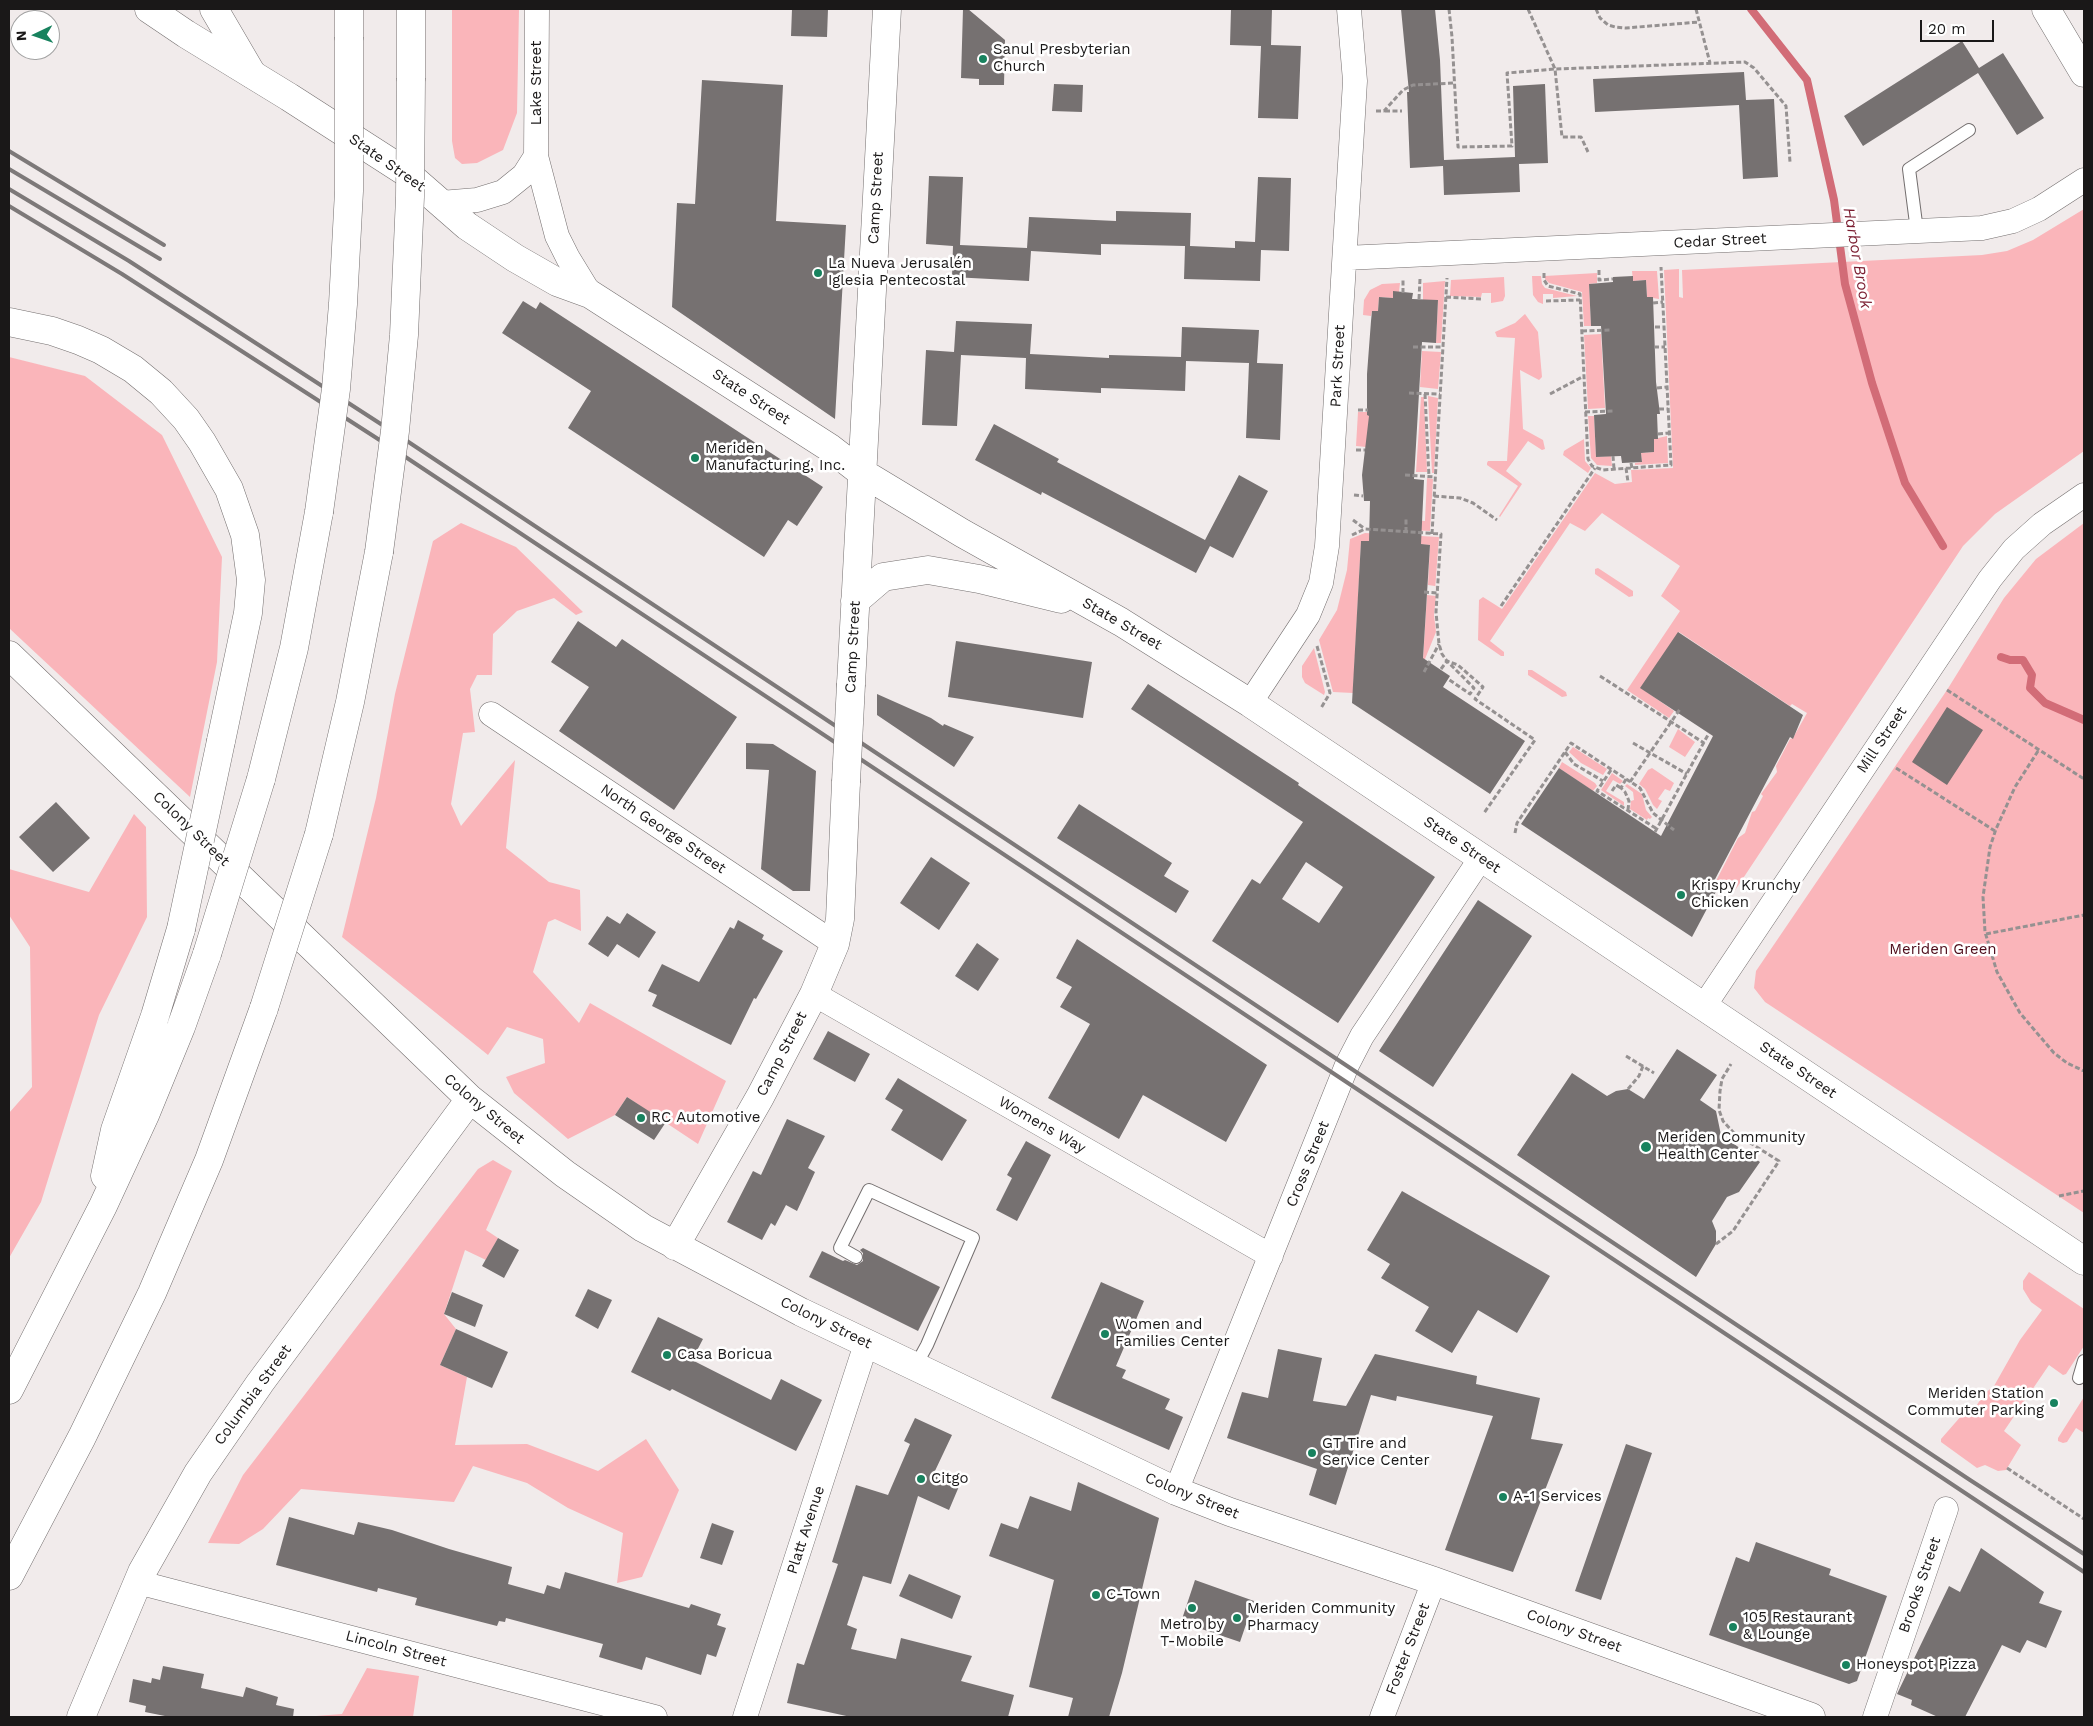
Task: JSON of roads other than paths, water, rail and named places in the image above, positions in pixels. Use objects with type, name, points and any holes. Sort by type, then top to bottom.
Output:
[{"type":"main road","name":"State Street","points":[[149,9],[404,171],[474,231],[515,258],[546,276],[590,294],[830,448],[861,472],[962,533],[1175,655],[1250,703],[2084,1261]]},
{"type":"main road","points":[[214,9],[252,74]]},
{"type":"main road","points":[[9,1390],[103,1206],[159,1083],[207,954],[262,779],[294,648],[319,512],[336,390],[344,304],[349,191],[349,9]]},
{"type":"main road","points":[[9,1576],[82,1437],[152,1293],[209,1160],[264,1008],[319,834],[350,702],[379,552],[395,431],[404,335],[410,206],[411,9]]},
{"type":"main road","name":"Camp Street","points":[[675,1246],[760,1097],[814,994],[835,944],[840,919],[861,472],[886,9]]},
{"type":"main road","points":[[2046,9],[2084,73]]},
{"type":"main road","points":[[9,322],[44,329],[84,342],[133,369],[161,392],[186,419],[202,442],[226,484],[245,535],[251,580],[248,613],[181,929],[160,1001],[115,1130],[107,1167],[103,1206]]},
{"type":"main road","points":[[855,601],[883,577],[928,570],[979,579],[1093,607]]},
{"type":"main road","name":"Colony Street","points":[[9,655],[470,1099],[596,1197],[675,1246],[866,1344],[1176,1491],[1238,1515],[1434,1580],[1811,1717]]},
{"type":"main road","name":"Columbia Street","points":[[81,1717],[137,1582],[188,1488],[232,1422],[470,1099]]},
{"type":"street","name":"Lake Street","points":[[537,9],[536,156],[557,236],[590,294]]},
{"type":"street","name":"Park Street","points":[[1250,703],[1308,615],[1321,583],[1327,546],[1355,81],[1349,9]]},
{"type":"street","points":[[442,203],[477,200],[503,192],[524,175],[536,156]]},
{"type":"street","name":"Cedar Street","points":[[1345,258],[1982,228],[2013,221],[2038,209],[2084,180]]},
{"type":"street","name":"Mill Street","points":[[1704,1006],[1990,579],[2014,549],[2035,530],[2084,495]]},
{"type":"street","name":"North George Street","points":[[491,714],[835,944]]},
{"type":"street","name":"Cross Street","points":[[1176,1491],[1348,1065],[1362,1036],[1481,858]]},
{"type":"street","name":"Womens Way","points":[[814,994],[1271,1256]]},
{"type":"street","name":"Platt Avenue","points":[[745,1717],[866,1344]]},
{"type":"street","name":"Brooks Street","points":[[1875,1717],[1946,1509]]},
{"type":"street","name":"Foster Street","points":[[1382,1717],[1434,1580]]},
{"type":"street","name":"Lincoln Street","points":[[137,1582],[655,1717]]},
{"type":"lane","points":[[1917,231],[1910,169],[1969,130]]},
{"type":"lane","points":[[856,1257],[840,1248],[869,1190],[973,1238],[942,1297],[915,1367]]},
{"type":"lane","points":[[2082,1377],[2084,1361]]},
{"type":"waterway","name":"Harbor Brook","points":[[1751,9],[1807,80],[1834,200],[1845,284],[1872,383],[1905,483],[1943,546]]},
{"type":"waterway","name":"Harbor Brook","points":[[2001,657],[2010,660],[2023,660],[2032,675],[2030,688],[2045,703],[2084,720]]},
{"type":"railway","points":[[9,151],[164,245]]},
{"type":"railway","points":[[9,169],[160,259]]},
{"type":"railway","points":[[9,189],[129,261],[404,439],[2084,1554]]},
{"type":"railway","points":[[9,206],[122,274],[392,448],[2084,1572]]},
{"type":"place","name":"Sanul Presbyterian Church","points":[[983,59]]},
{"type":"place","name":"La Nueva Jerusalén Iglesia Pentecostal","points":[[818,273]]},
{"type":"place","name":"Meriden Manufacturing, Inc.","points":[[695,458]]},
{"type":"place","name":"Krispy Krunchy Chicken","points":[[1681,895]]},
{"type":"place","name":"RC Automotive","points":[[641,1118]]},
{"type":"place","name":"Meriden Community Health Center","points":[[1646,1147]]},
{"type":"place","name":"Women and Families Center","points":[[1105,1334]]},
{"type":"place","name":"Casa Boricua","points":[[667,1355]]},
{"type":"place","name":"Meriden Station Commuter Parking","points":[[2054,1403]]},
{"type":"place","name":"GT Tire and Service Center","points":[[1312,1453]]},
{"type":"place","name":"Citgo","points":[[921,1479]]},
{"type":"place","name":"A-1 Services","points":[[1503,1497]]},
{"type":"place","name":"C-Town","points":[[1096,1595]]},
{"type":"place","name":"Metro by T-Mobile","points":[[1192,1608]]},
{"type":"place","name":"Meriden Community Pharmacy","points":[[1237,1618]]},
{"type":"place","name":"105 Restaurant & Lounge","points":[[1733,1627]]},
{"type":"place","name":"Honeyspot Pizza","points":[[1846,1665]]},
{"type":"park label","name":"Meriden Green","points":[[1943,950]]}]
